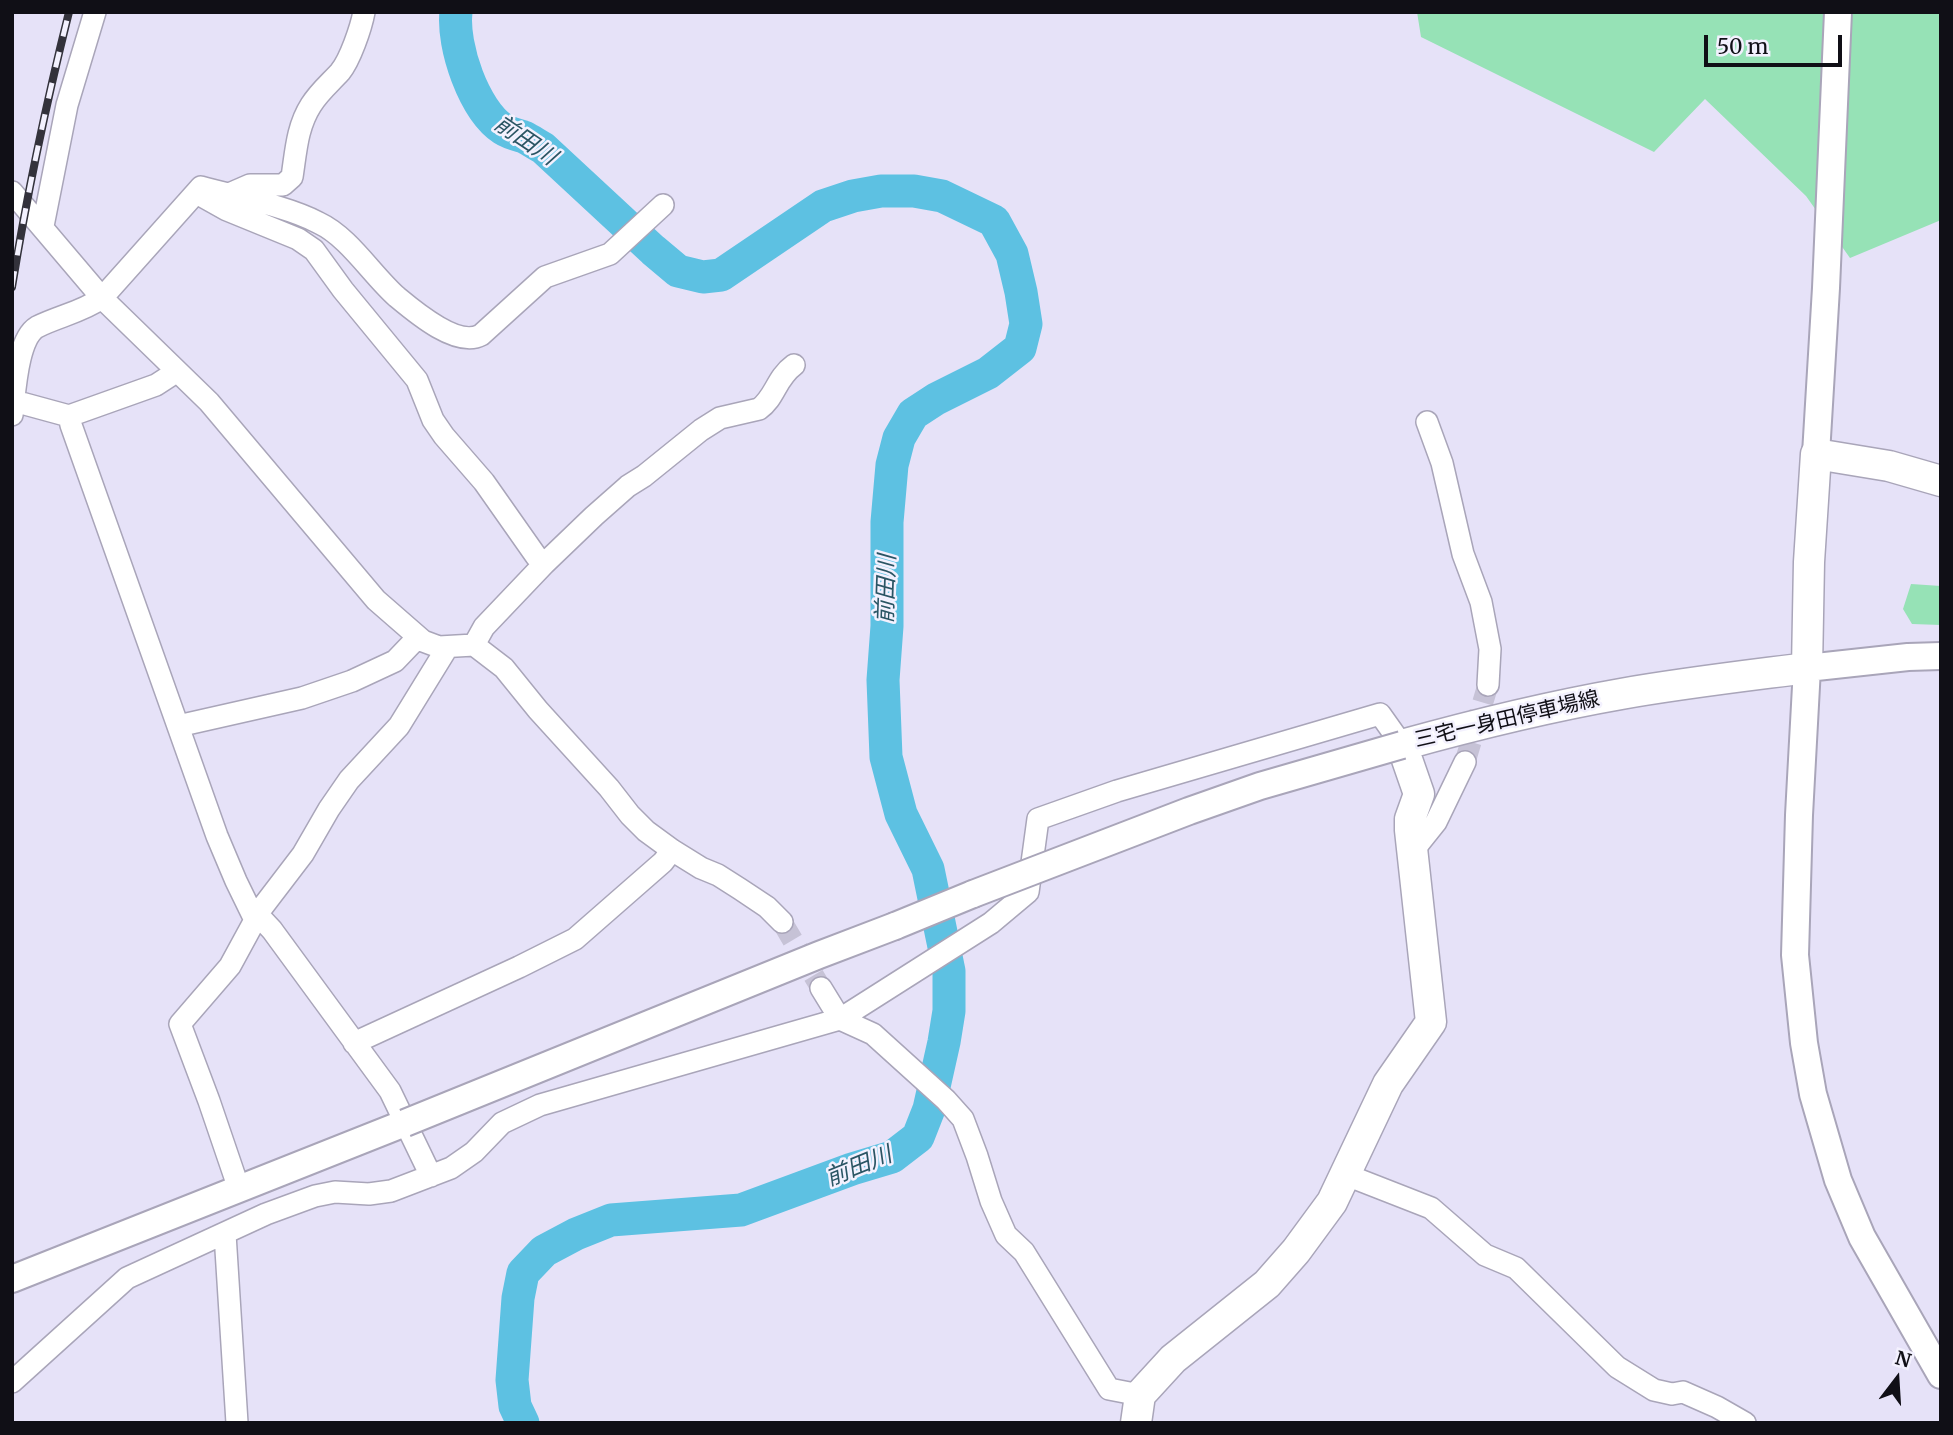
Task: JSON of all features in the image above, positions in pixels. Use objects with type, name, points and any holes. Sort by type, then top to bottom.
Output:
[{"type":"main road","points":[[1807,668],[1809,562],[1816,454],[1889,466],[1941,481]]},
{"type":"main road","name":"三宅一身田停車場線","points":[[1138,1409],[1173,1359],[1267,1284],[1296,1251],[1332,1202],[1388,1084],[1431,1022],[1410,819],[1419,794],[1402,745],[1598,698],[1687,683],[1807,668]]},
{"type":"street","points":[[43,226],[67,105],[95,12]]},
{"type":"street","points":[[227,195],[250,185],[284,185],[292,177],[296,139],[305,117],[318,96],[342,69],[350,54],[363,12]]},
{"type":"street","points":[[1816,454],[1838,12]]},
{"type":"street","points":[[176,372],[156,385],[69,416],[13,408],[20,360],[29,334],[34,329],[71,315],[102,298],[201,187],[321,223],[346,243],[396,296],[428,321],[450,333],[474,339],[545,277],[610,254],[656,210]]},
{"type":"street","points":[[12,192],[102,298],[209,402],[376,600],[423,641],[439,648],[474,645],[503,668],[646,831],[672,850],[718,875],[767,907],[782,922]]},
{"type":"street","points":[[196,192],[227,210],[298,239],[314,250],[343,290],[417,380],[433,420],[443,436],[484,482],[544,564]]},
{"type":"street","points":[[474,645],[484,627],[544,564],[628,486],[720,418],[760,409],[780,379],[794,365]]},
{"type":"street","points":[[69,416],[178,726],[236,881],[256,918],[272,930],[390,1091],[431,1176]]},
{"type":"street","points":[[1427,422],[1442,463],[1463,554],[1481,602],[1490,649],[1488,685]]},
{"type":"street","points":[[178,726],[302,698],[352,681],[395,661],[418,637]]},
{"type":"street","points":[[239,1189],[180,1024],[230,966],[256,918],[303,854],[329,809],[349,780],[399,726],[447,648]]},
{"type":"street","points":[[1941,656],[1807,668],[1795,955],[1809,1069],[1822,1129],[1838,1180],[1862,1237],[1941,1375]]},
{"type":"street","points":[[12,1279],[819,955],[1189,811],[1260,786],[1402,745],[1380,714],[1164,777],[1038,818],[1028,892],[990,923],[840,1020],[540,1105],[502,1123],[462,1162],[391,1191],[369,1194],[335,1192],[315,1196],[266,1214],[127,1278],[12,1382]]},
{"type":"street","points":[[1412,852],[1436,822],[1465,762]]},
{"type":"street","points":[[354,1043],[575,939],[663,862],[672,850]]},
{"type":"street","points":[[821,988],[840,1020],[873,1034],[946,1100],[963,1119],[990,1201],[1006,1234],[1024,1252],[1109,1389],[1138,1409]]},
{"type":"street","points":[[1344,1174],[1431,1208],[1485,1255],[1516,1268],[1626,1373],[1654,1390],[1672,1394],[1683,1392],[1745,1423]]},
{"type":"street","points":[[225,1234],[237,1423]]},
{"type":"green space","points":[[1417,12],[1941,12],[1941,220],[1850,258],[1806,196],[1705,99],[1654,152],[1421,37]]},
{"type":"green space","points":[[1911,584],[1941,586],[1941,625],[1912,624],[1903,609]]},
{"type":"waterway","name":"前田川","points":[[456,12],[461,59],[474,93],[492,120],[505,130],[543,148],[678,271],[703,277],[721,275],[823,206],[853,196],[881,191],[914,191],[942,196],[994,221],[1012,254],[1026,324],[1020,348],[988,373],[936,399],[913,414],[899,438],[892,465],[887,522],[887,626],[883,680],[886,757],[901,814],[928,869],[949,971],[949,1011],[944,1042],[929,1109],[918,1137],[892,1157],[741,1210],[611,1220],[544,1251],[523,1273],[518,1298],[512,1380],[515,1406],[523,1423]]},
{"type":"tunnel","points":[[1465,762],[1488,685]]},
{"type":"tunnel","points":[[782,922],[821,988]]},
{"type":"railway","points":[[12,287],[52,81],[69,12]]}]
